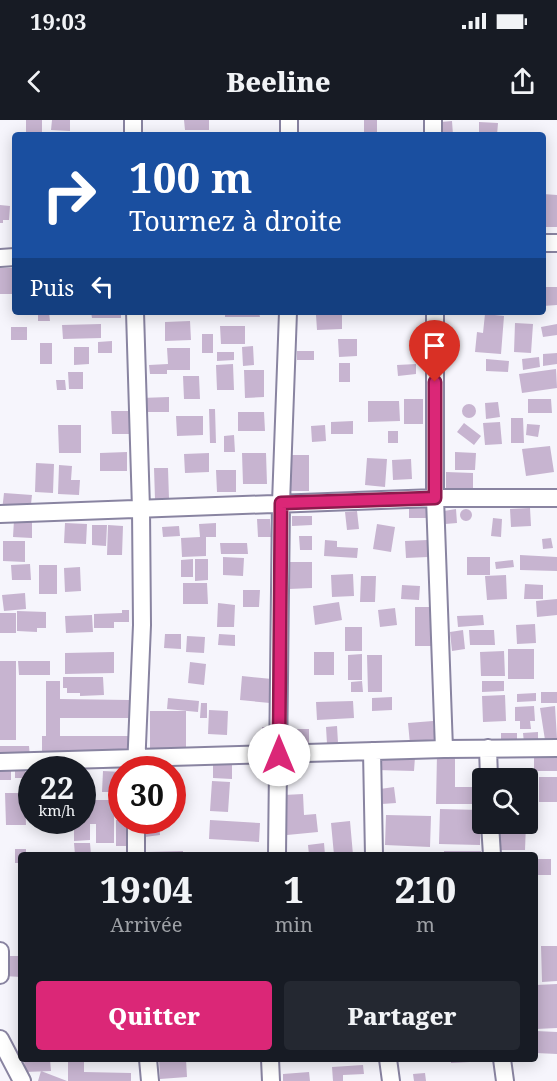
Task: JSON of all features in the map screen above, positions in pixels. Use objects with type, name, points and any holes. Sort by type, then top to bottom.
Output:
[{"type":"street","points":[[135,315],[142,625],[136,756]]},
{"type":"street","points":[[277,852],[281,503],[288,315]]},
{"type":"street","points":[[435,315],[435,498],[444,749]]},
{"type":"street","points":[[0,514],[435,498],[557,498]]},
{"type":"street","points":[[488,748],[489,768]]},
{"type":"street","points":[[186,761],[372,751],[557,748]]},
{"type":"street","points":[[372,751],[374,852]]},
{"type":"street","points":[[0,762],[108,764]]},
{"type":"street","points":[[136,834],[136,852]]},
{"type":"street","points":[[491,834],[492,852]]},
{"type":"street","points":[[0,951],[0,975]]},
{"type":"street","points":[[0,1039],[22,1081]]},
{"type":"street","points":[[148,1062],[150,1081]]},
{"type":"street","points":[[270,1062],[270,1081]]},
{"type":"street","points":[[388,1062],[391,1081]]},
{"type":"street","points":[[502,1062],[505,1081]]},
{"type":"building","points":[[26,120],[42,120],[42,132],[26,132]]},
{"type":"building","points":[[52,120],[70,120],[70,131],[51,130]]},
{"type":"building","points":[[184,120],[209,120],[209,130],[185,130]]},
{"type":"building","points":[[364,120],[377,120],[377,132],[364,132]]},
{"type":"building","points":[[452,121],[453,132],[442,132],[441,122]]},
{"type":"building","points":[[479,122],[498,123],[497,132],[479,132]]},
{"type":"building","points":[[546,194],[557,195],[557,227],[546,227]]},
{"type":"building","points":[[0,205],[10,206],[9,220],[3,220],[3,223],[0,223]]},
{"type":"building","points":[[0,268],[12,268],[12,294],[0,294]]},
{"type":"building","points":[[546,287],[557,287],[557,305],[546,306]]},
{"type":"building","points":[[38,315],[49,315],[50,321],[38,321]]},
{"type":"building","points":[[92,315],[121,315],[121,318],[92,318]]},
{"type":"building","points":[[225,315],[260,315],[260,317],[225,317]]},
{"type":"building","points":[[316,315],[342,315],[342,329],[317,330]]},
{"type":"building","points":[[485,315],[504,316],[501,354],[475,352],[477,332],[483,333]]},
{"type":"building","points":[[190,321],[191,340],[165,341],[165,322]]},
{"type":"building","points":[[515,323],[533,324],[531,353],[514,352]]},
{"type":"building","points":[[101,324],[101,338],[63,339],[62,325]]},
{"type":"building","points":[[557,324],[557,335],[543,337],[541,327]]},
{"type":"building","points":[[220,326],[245,326],[245,344],[221,344]]},
{"type":"building","points":[[11,327],[27,327],[27,340],[11,340]]},
{"type":"building","points":[[202,334],[213,334],[213,353],[202,353]]},
{"type":"building","points":[[338,339],[357,339],[357,356],[339,357]]},
{"type":"building","points":[[112,341],[112,353],[98,353],[98,342]]},
{"type":"building","points":[[40,343],[52,343],[52,364],[40,364]]},
{"type":"building","points":[[253,346],[254,365],[243,366],[242,347]]},
{"type":"building","points":[[74,347],[89,347],[89,364],[74,365]]},
{"type":"building","points":[[167,348],[190,348],[190,370],[167,370],[167,374],[150,374],[149,365],[168,364]]},
{"type":"building","points":[[297,351],[314,351],[314,360],[297,360]]},
{"type":"building","points":[[217,352],[234,352],[234,360],[217,361]]},
{"type":"building","points":[[557,353],[557,364],[543,366],[543,354]]},
{"type":"building","points":[[539,357],[540,367],[523,370],[522,359]]},
{"type":"building","points":[[486,359],[509,361],[508,372],[486,371]]},
{"type":"building","points":[[339,363],[350,363],[350,382],[339,382]]},
{"type":"building","points":[[233,364],[234,390],[217,390],[216,365]]},
{"type":"building","points":[[416,364],[416,374],[398,376],[397,365]]},
{"type":"building","points":[[556,369],[557,388],[522,393],[519,374]]},
{"type":"building","points":[[244,370],[264,370],[264,397],[245,398]]},
{"type":"building","points":[[68,372],[83,372],[83,389],[69,389]]},
{"type":"building","points":[[183,376],[199,376],[200,399],[184,399]]},
{"type":"building","points":[[56,380],[65,380],[66,390],[57,390]]},
{"type":"building","points":[[169,397],[169,412],[141,412],[141,398]]},
{"type":"building","points":[[404,399],[423,399],[423,424],[404,424]]},
{"type":"building","points":[[528,399],[551,399],[552,413],[528,413]]},
{"type":"building","points":[[368,401],[399,401],[400,421],[368,422]]},
{"type":"building","points":[[498,402],[500,417],[486,419],[485,403]]},
{"type":"building","points":[[469,404],[474,406],[476,411],[474,416],[469,418],[464,416],[462,411],[464,406]]},
{"type":"building","points":[[209,409],[215,409],[216,443],[210,443]]},
{"type":"building","points":[[111,411],[131,411],[131,434],[112,434]]},
{"type":"building","points":[[238,412],[264,412],[265,431],[238,431]]},
{"type":"building","points":[[176,416],[203,416],[203,435],[177,436]]},
{"type":"building","points":[[511,418],[523,418],[524,443],[511,443]]},
{"type":"building","points":[[353,421],[353,434],[331,434],[331,422]]},
{"type":"building","points":[[500,422],[502,444],[485,445],[483,423]]},
{"type":"building","points":[[464,423],[481,436],[474,445],[457,432]]},
{"type":"building","points":[[527,424],[540,425],[538,437],[526,435]]},
{"type":"building","points":[[58,425],[81,425],[81,453],[59,453]]},
{"type":"building","points":[[325,425],[326,441],[312,442],[311,426]]},
{"type":"building","points":[[388,431],[398,431],[398,443],[388,443]]},
{"type":"building","points":[[234,435],[235,452],[224,452],[224,436]]},
{"type":"building","points":[[550,446],[554,472],[526,476],[522,449]]},
{"type":"building","points":[[127,452],[127,471],[100,471],[100,453]]},
{"type":"building","points":[[455,452],[476,453],[475,470],[455,470]]},
{"type":"building","points":[[209,453],[209,472],[185,473],[184,454]]},
{"type":"building","points":[[242,453],[266,453],[267,484],[243,484]]},
{"type":"building","points":[[289,455],[309,455],[309,491],[290,491]]},
{"type":"building","points":[[367,458],[387,459],[385,487],[365,485]]},
{"type":"building","points":[[411,459],[412,479],[393,480],[392,460]]},
{"type":"building","points":[[36,463],[54,464],[53,493],[35,492]]},
{"type":"building","points":[[59,465],[72,466],[71,480],[80,480],[79,495],[58,494]]},
{"type":"building","points":[[154,468],[168,468],[169,499],[155,499]]},
{"type":"building","points":[[216,470],[236,470],[236,492],[217,492]]},
{"type":"building","points":[[446,472],[473,473],[473,492],[446,491]]},
{"type":"building","points":[[4,493],[32,495],[30,514],[2,511]]},
{"type":"building","points":[[409,506],[428,507],[428,518],[409,518]]},
{"type":"building","points":[[530,508],[531,526],[511,527],[510,509]]},
{"type":"building","points":[[456,509],[457,523],[445,524],[444,511]]},
{"type":"building","points":[[468,509],[472,515],[468,521],[464,521],[460,513]]},
{"type":"building","points":[[357,511],[359,529],[347,530],[345,512]]},
{"type":"building","points":[[292,516],[312,516],[312,525],[292,526]]},
{"type":"building","points":[[493,518],[502,519],[501,537],[491,536]]},
{"type":"building","points":[[257,519],[270,519],[271,537],[258,537]]},
{"type":"building","points":[[14,520],[32,520],[32,538],[13,537]]},
{"type":"building","points":[[65,523],[87,524],[86,544],[64,543]]},
{"type":"building","points":[[216,523],[216,537],[206,537],[206,556],[182,557],[181,538],[200,537],[199,524]]},
{"type":"building","points":[[377,524],[395,527],[391,552],[373,549]]},
{"type":"building","points":[[92,525],[107,525],[106,546],[92,545]]},
{"type":"building","points":[[108,525],[123,526],[122,555],[107,555]]},
{"type":"building","points":[[179,526],[180,536],[163,537],[162,527]]},
{"type":"building","points":[[299,536],[312,536],[312,550],[300,550]]},
{"type":"building","points":[[551,538],[553,548],[543,549],[542,539]]},
{"type":"building","points":[[325,540],[337,541],[337,547],[358,548],[357,558],[324,556]]},
{"type":"building","points":[[428,540],[428,557],[406,558],[405,541]]},
{"type":"building","points":[[3,541],[25,541],[25,562],[3,561]]},
{"type":"building","points":[[220,543],[247,543],[248,554],[221,554]]},
{"type":"building","points":[[520,555],[557,557],[557,571],[520,570]]},
{"type":"building","points":[[223,557],[244,558],[243,576],[223,575]]},
{"type":"building","points":[[467,557],[490,557],[490,575],[467,575]]},
{"type":"building","points":[[193,559],[193,577],[181,577],[181,560]]},
{"type":"building","points":[[195,559],[208,559],[208,580],[195,581]]},
{"type":"building","points":[[513,560],[514,567],[496,569],[495,562]]},
{"type":"building","points":[[288,562],[312,562],[312,588],[289,589]]},
{"type":"building","points":[[30,564],[31,580],[12,580],[11,565]]},
{"type":"building","points":[[39,565],[57,565],[57,594],[39,594]]},
{"type":"building","points":[[80,567],[81,591],[65,592],[64,568]]},
{"type":"building","points":[[353,574],[354,596],[332,597],[331,575]]},
{"type":"building","points":[[506,575],[507,599],[487,600],[485,576]]},
{"type":"building","points":[[361,576],[376,576],[375,602],[360,602]]},
{"type":"building","points":[[183,583],[207,583],[208,604],[183,604]]},
{"type":"building","points":[[525,584],[543,585],[543,599],[524,599]]},
{"type":"building","points":[[402,585],[420,586],[419,600],[401,599]]},
{"type":"building","points":[[243,590],[260,590],[259,607],[243,607]]},
{"type":"building","points":[[25,593],[26,609],[4,611],[2,595]]},
{"type":"building","points":[[557,599],[557,615],[537,617],[536,601]]},
{"type":"building","points":[[339,602],[342,620],[315,625],[313,606]]},
{"type":"building","points":[[218,603],[235,605],[234,627],[217,627]]},
{"type":"building","points":[[415,607],[433,607],[433,646],[415,646]]},
{"type":"building","points":[[395,608],[397,625],[380,627],[378,610]]},
{"type":"building","points":[[122,610],[129,610],[129,622],[114,622],[114,628],[94,628],[94,614],[122,613]]},
{"type":"building","points":[[17,611],[46,612],[46,628],[37,628],[37,632],[17,631]]},
{"type":"building","points":[[0,613],[16,613],[16,633],[0,633]]},
{"type":"building","points":[[92,615],[93,632],[66,633],[65,616]]},
{"type":"building","points":[[483,615],[484,625],[458,627],[457,616]]},
{"type":"building","points":[[535,624],[536,643],[517,644],[516,625]]},
{"type":"building","points":[[345,627],[362,627],[362,651],[345,651]]},
{"type":"building","points":[[463,630],[465,649],[452,651],[450,632]]},
{"type":"building","points":[[469,630],[494,630],[495,645],[470,645]]},
{"type":"building","points":[[165,634],[181,634],[181,649],[164,648]]},
{"type":"building","points":[[219,634],[235,635],[235,646],[218,645]]},
{"type":"building","points":[[187,636],[205,637],[204,653],[186,652]]},
{"type":"building","points":[[508,649],[534,649],[534,679],[508,679]]},
{"type":"building","points":[[504,651],[505,676],[481,676],[480,652]]},
{"type":"building","points":[[114,652],[114,673],[65,674],[65,653]]},
{"type":"building","points":[[314,652],[334,652],[334,675],[314,675]]},
{"type":"building","points":[[362,654],[362,680],[348,680],[348,655]]},
{"type":"building","points":[[367,655],[382,655],[382,692],[368,692]]},
{"type":"building","points":[[0,661],[16,661],[16,740],[0,740]]},
{"type":"building","points":[[18,661],[50,661],[50,675],[19,675]]},
{"type":"building","points":[[190,662],[206,664],[204,685],[188,683]]},
{"type":"building","points":[[242,676],[272,679],[270,703],[240,700]]},
{"type":"building","points":[[63,677],[103,677],[104,695],[80,696],[80,693],[67,693],[67,688],[63,688]]},
{"type":"building","points":[[46,681],[60,681],[60,699],[129,700],[129,718],[60,718],[60,736],[129,736],[129,756],[42,756],[42,736],[46,736]]},
{"type":"building","points":[[362,681],[363,692],[351,692],[351,682]]},
{"type":"building","points":[[482,681],[504,681],[504,691],[482,692]]},
{"type":"building","points":[[541,692],[557,692],[557,703],[541,703]]},
{"type":"building","points":[[536,693],[536,701],[517,702],[517,694]]},
{"type":"building","points":[[505,695],[506,721],[483,722],[482,696]]},
{"type":"building","points":[[392,697],[392,710],[372,711],[372,698]]},
{"type":"building","points":[[168,698],[199,701],[198,712],[167,709]]},
{"type":"building","points":[[353,701],[354,718],[317,720],[316,702]]},
{"type":"building","points":[[201,703],[207,703],[207,718],[200,718]]},
{"type":"building","points":[[534,706],[535,721],[530,721],[531,729],[520,729],[520,721],[515,721],[515,707]]},
{"type":"building","points":[[555,706],[557,739],[545,740],[540,708]]},
{"type":"building","points":[[209,710],[228,711],[227,735],[208,734]]},
{"type":"building","points":[[150,711],[186,711],[186,752],[150,752]]},
{"type":"building","points":[[433,721],[435,742],[410,744],[408,723]]},
{"type":"building","points":[[337,726],[338,743],[327,744],[326,727]]},
{"type":"building","points":[[262,727],[274,727],[274,747],[262,747]]},
{"type":"building","points":[[290,729],[309,729],[309,747],[290,746]]},
{"type":"building","points":[[538,732],[538,742],[524,743],[523,733]]},
{"type":"building","points":[[501,733],[517,733],[517,743],[501,743]]},
{"type":"building","points":[[0,746],[29,746],[30,756],[0,758]]},
{"type":"building","points":[[437,754],[455,754],[455,787],[472,787],[472,804],[436,804]]},
{"type":"building","points":[[377,755],[415,757],[414,771],[377,770]]},
{"type":"building","points":[[534,757],[557,757],[557,771],[538,771],[538,768],[534,768]]},
{"type":"building","points":[[213,763],[232,764],[232,779],[213,778]]},
{"type":"building","points":[[0,768],[11,768],[11,780],[0,780]]},
{"type":"building","points":[[15,770],[18,770],[18,778],[15,778]]},
{"type":"building","points":[[103,771],[108,771],[108,792],[102,792]]},
{"type":"building","points":[[539,777],[557,777],[557,802],[539,802]]},
{"type":"building","points":[[212,781],[230,782],[228,812],[210,811]]},
{"type":"building","points":[[394,787],[396,803],[382,804],[380,789]]},
{"type":"building","points":[[5,793],[18,793],[18,825],[6,825]]},
{"type":"building","points":[[303,794],[304,815],[316,814],[318,832],[287,835],[284,795]]},
{"type":"building","points":[[96,800],[108,800],[108,834],[114,834],[114,843],[96,843]]},
{"type":"building","points":[[440,809],[472,810],[472,834],[480,834],[480,845],[439,844]]},
{"type":"building","points":[[386,815],[431,816],[430,847],[385,845]]},
{"type":"building","points":[[210,820],[260,823],[259,842],[209,839]]},
{"type":"building","points":[[350,821],[353,852],[334,852],[331,823]]},
{"type":"building","points":[[74,834],[90,834],[90,840],[74,841]]},
{"type":"building","points":[[116,834],[130,834],[130,846],[116,846]]},
{"type":"building","points":[[145,834],[160,834],[160,835],[145,837]]},
{"type":"building","points":[[499,834],[526,834],[525,850],[499,850]]},
{"type":"building","points":[[74,843],[90,843],[91,852],[75,852]]},
{"type":"building","points":[[324,843],[325,852],[309,852],[308,845]]},
{"type":"building","points":[[15,849],[26,849],[26,852],[18,852],[18,863],[15,863]]},
{"type":"building","points":[[444,851],[481,851],[481,852]]},
{"type":"building","points":[[538,859],[551,859],[551,875],[538,875]]},
{"type":"building","points":[[541,946],[557,946],[557,981],[542,982]]},
{"type":"building","points":[[5,956],[18,956],[18,977],[4,976]]},
{"type":"building","points":[[557,984],[557,1028],[538,1029],[538,985]]},
{"type":"building","points":[[538,1031],[557,1032],[557,1054],[538,1053]]},
{"type":"building","points":[[24,1062],[50,1062],[51,1071],[25,1072]]},
{"type":"building","points":[[68,1062],[84,1062],[84,1072],[131,1073],[131,1081],[68,1081]]},
{"type":"building","points":[[159,1062],[186,1062],[187,1077],[160,1079]]},
{"type":"building","points":[[363,1065],[364,1074],[343,1075],[343,1081],[333,1081],[332,1067]]},
{"type":"building","points":[[41,1071],[67,1081],[38,1081]]},
{"type":"building","points":[[309,1072],[310,1081],[283,1081],[283,1074]]},
{"type":"building","points":[[425,1073],[426,1081],[414,1081],[413,1074]]},
{"type":"route","points":[[279,755],[281,503],[435,498],[435,382]]}]
